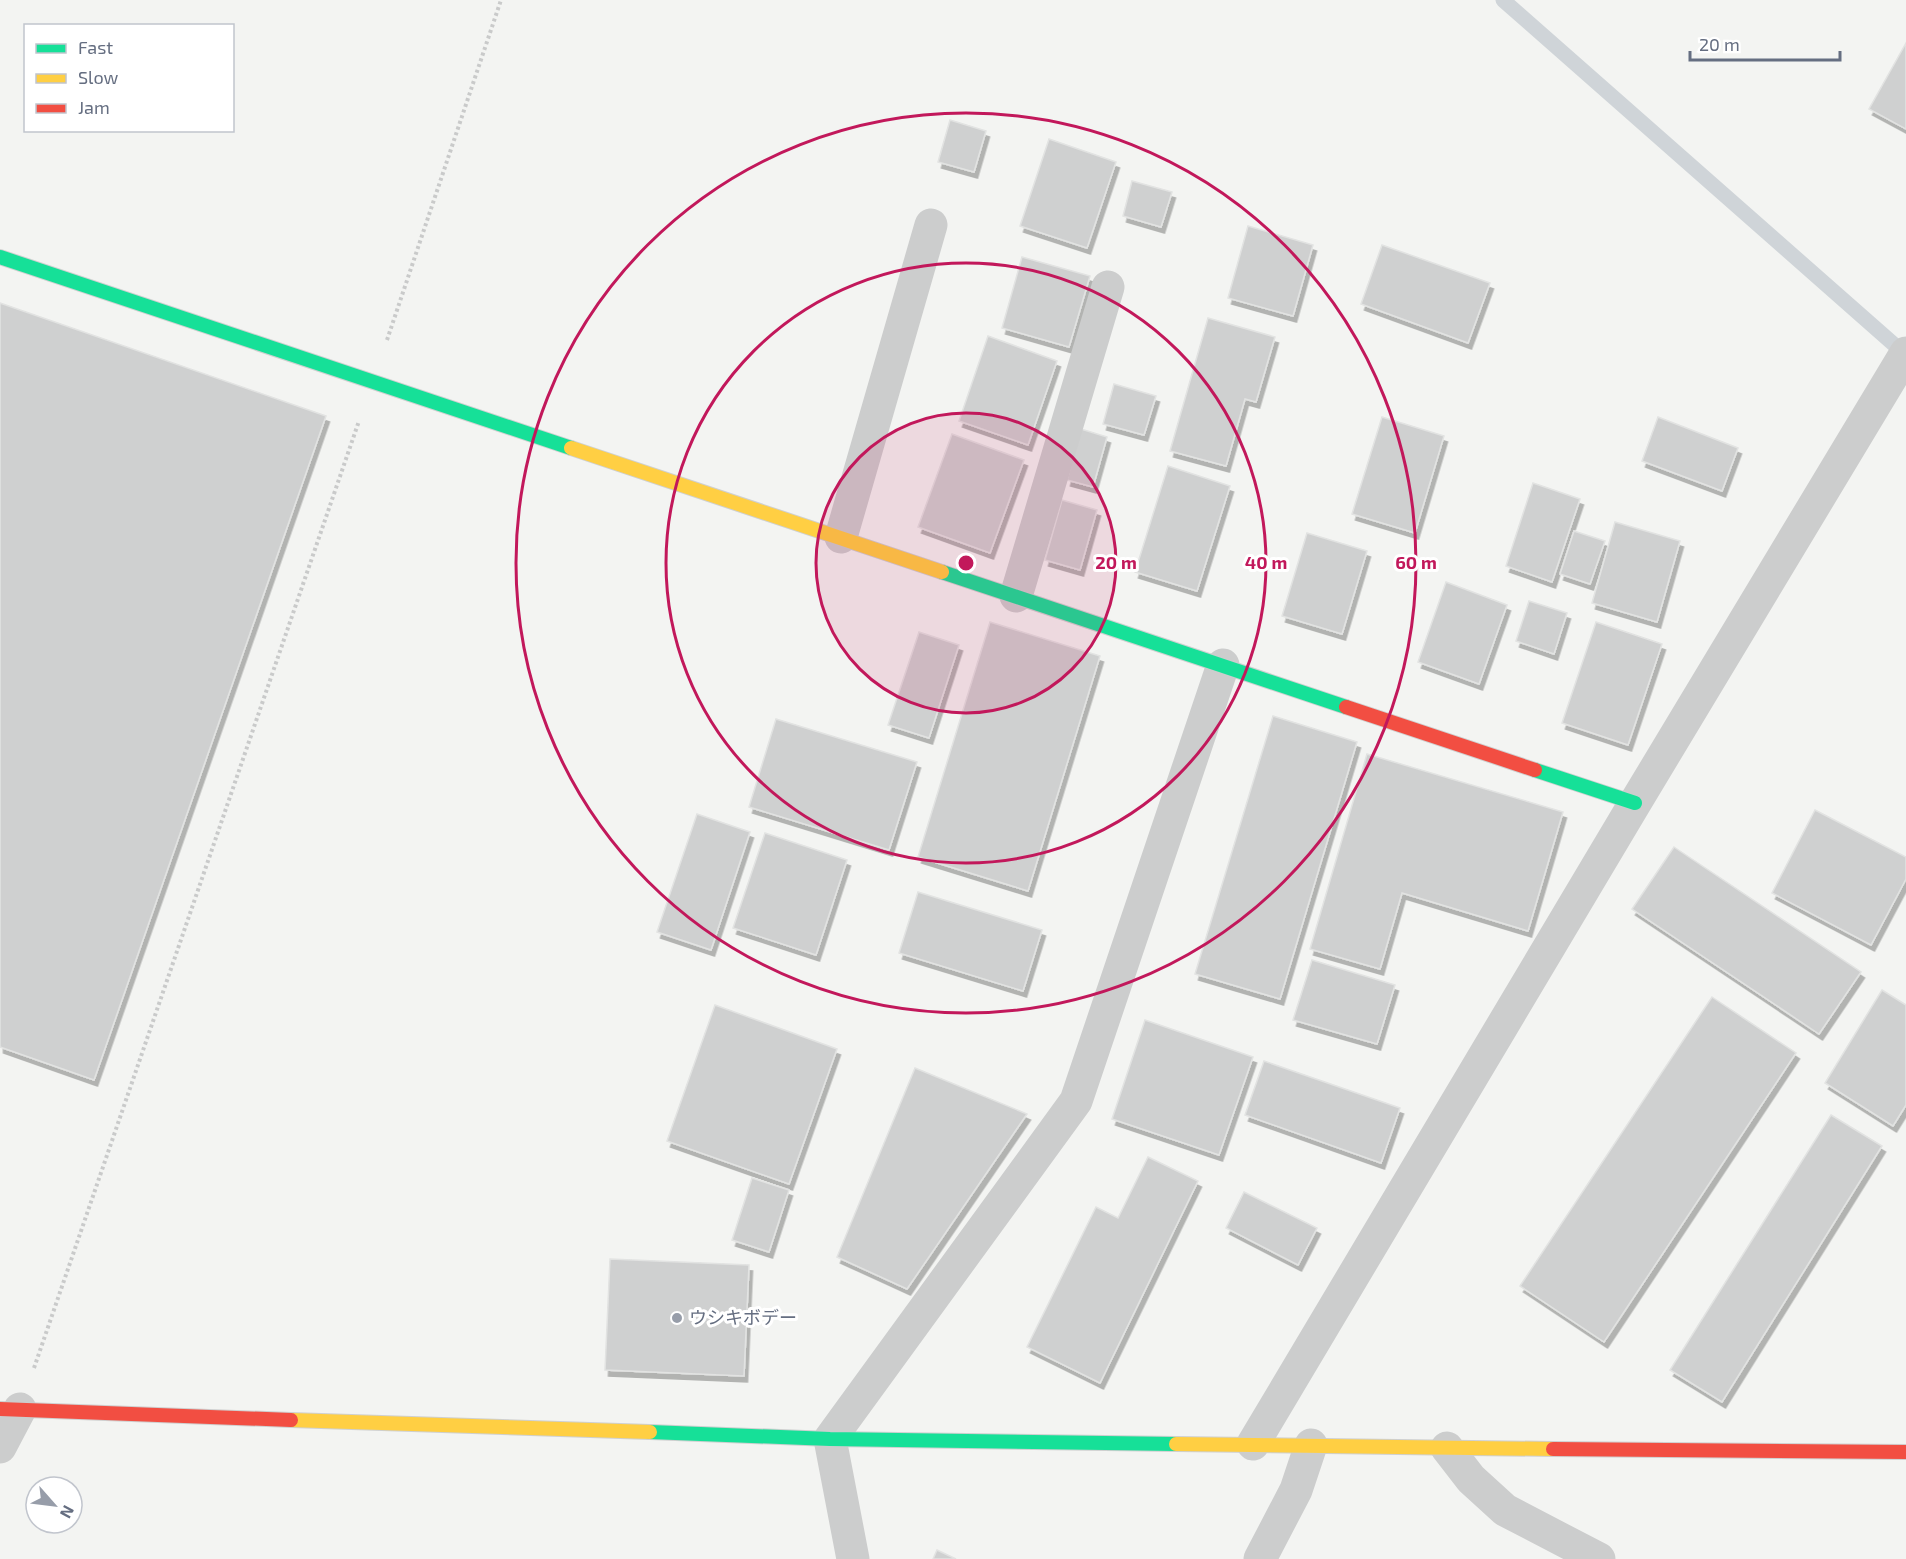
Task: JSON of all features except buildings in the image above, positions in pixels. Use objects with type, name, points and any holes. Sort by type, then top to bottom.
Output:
[{"type":"street","points":[[841,537],[931,225]]},
{"type":"street","points":[[0,257],[1635,802]]},
{"type":"street","points":[[1016,596],[1108,286]]},
{"type":"street","points":[[1253,1444],[1635,802],[1906,353]]},
{"type":"street","points":[[853,1559],[830,1439],[1076,1101],[1223,665]]},
{"type":"street","points":[[0,1447],[10,1409],[830,1439],[1906,1452]]},
{"type":"street","points":[[1260,1559],[1296,1490],[1311,1445]]},
{"type":"street","points":[[1447,1448],[1471,1479],[1505,1510],[1599,1559]]},
{"type":"path","points":[[10,1409],[372,381],[501,0]]},
{"type":"waterway","points":[[1503,0],[1906,355]]},
{"type":"traffic: fast","points":[[0,257],[571,448]]},
{"type":"traffic: fast","points":[[942,572],[1346,707]]},
{"type":"traffic: fast","points":[[1535,770],[1635,803]]},
{"type":"traffic: fast","points":[[650,1432],[830,1439],[1176,1444]]},
{"type":"traffic: slow","points":[[571,448],[942,572]]},
{"type":"traffic: slow","points":[[291,1420],[650,1432]]},
{"type":"traffic: slow","points":[[1176,1444],[1553,1449]]},
{"type":"traffic: jam","points":[[1346,707],[1535,770]]},
{"type":"traffic: jam","points":[[0,1409],[291,1420]]},
{"type":"traffic: jam","points":[[1553,1449],[1906,1452]]},
{"type":"place","name":"ウシキボデー","points":[[677,1318]]}]
